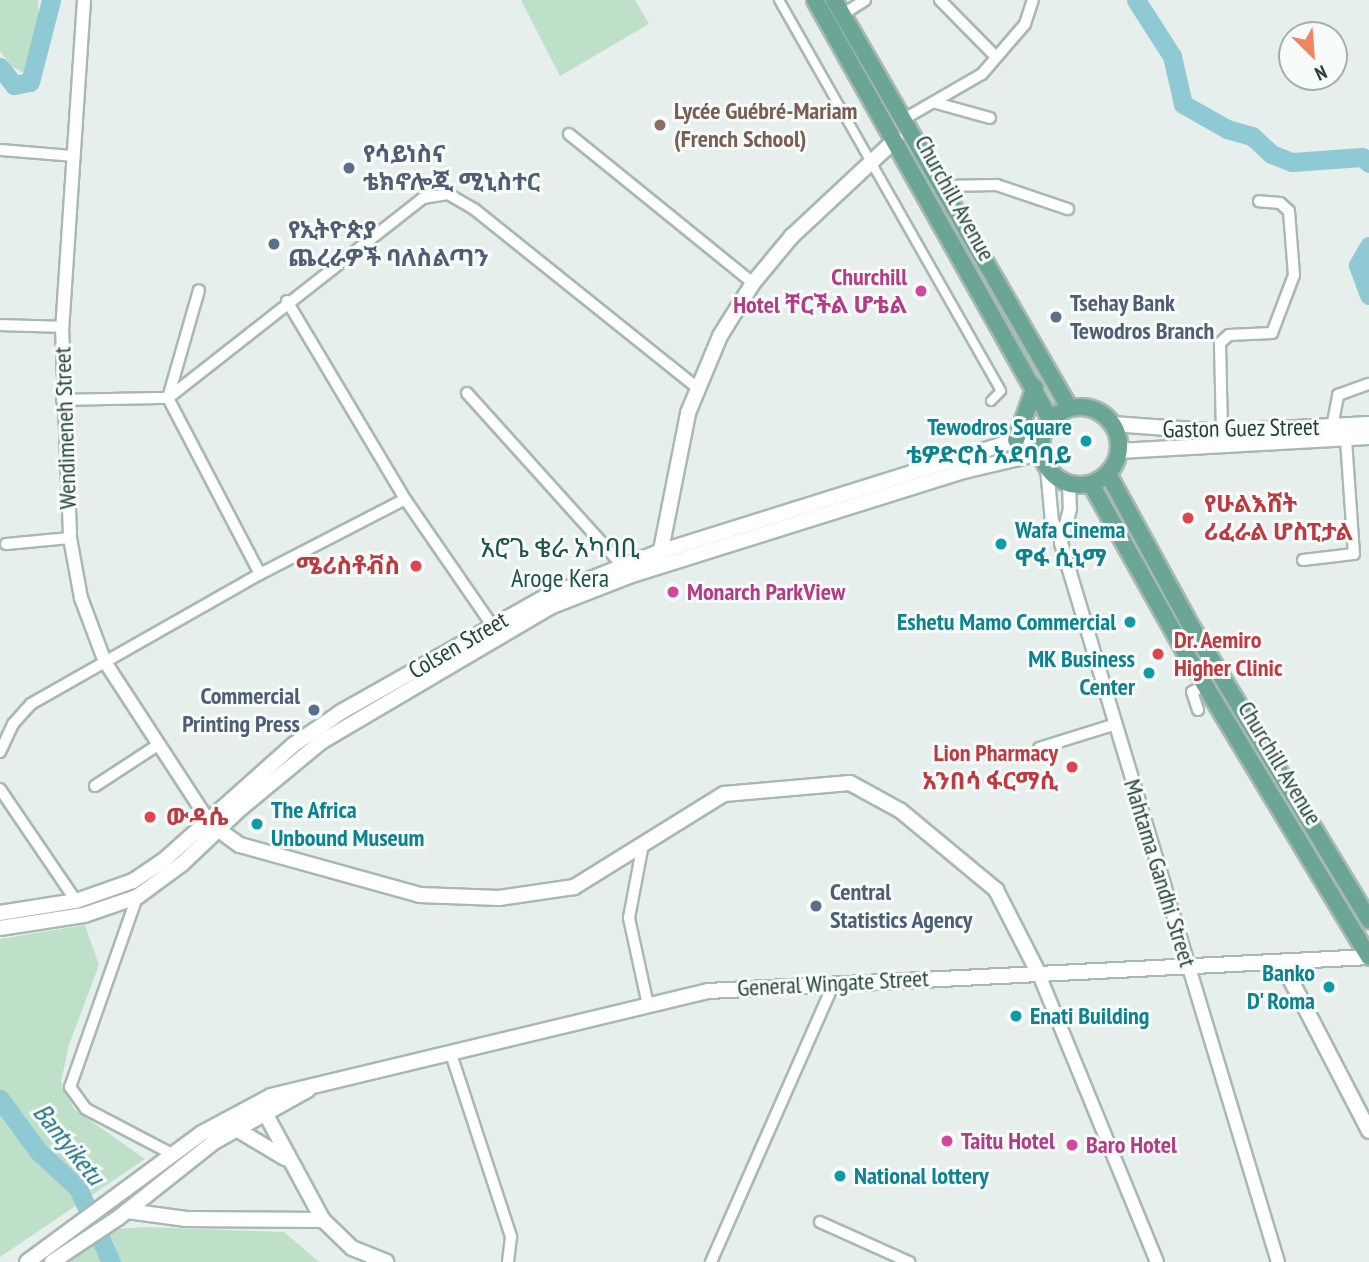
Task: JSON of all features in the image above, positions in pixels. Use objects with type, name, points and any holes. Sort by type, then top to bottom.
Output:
[{"type":"main road","name":"Churchill Avenue","points":[[816,0],[1035,387],[1048,425]]},
{"type":"main road","name":"Churchill Avenue","points":[[838,7],[1070,408]]},
{"type":"main road","points":[[660,567],[659,552],[696,387],[720,336],[753,283],[792,236],[896,139]]},
{"type":"main road","points":[[1016,440],[1035,387]]},
{"type":"main road","points":[[1070,408],[1094,409],[1113,424],[1119,451],[1108,474],[1091,484],[1069,484],[1044,460],[1048,425],[1070,408]]},
{"type":"main road","name":"Gaston Guez Street","points":[[1113,424],[1222,432],[1332,427],[1369,437]]},
{"type":"main road","name":"Colsen Street","points":[[0,923],[132,881],[212,825],[302,738],[492,625],[547,602],[621,565],[1016,440],[1048,425]]},
{"type":"main road","name":"Gaston Guez Street","points":[[1119,451],[1356,432]]},
{"type":"main road","points":[[0,923],[84,915],[137,897],[212,825],[300,757],[343,727],[547,602],[964,471],[1044,460]]},
{"type":"main road","name":"Churchill Avenue","points":[[1108,474],[1188,621],[1369,919]]},
{"type":"main road","name":"Churchill Avenue","points":[[1091,484],[1205,685],[1369,957]]},
{"type":"main road","points":[[212,825],[240,845],[420,895],[468,899],[574,887],[642,849],[724,794],[850,783],[901,811],[996,890],[1038,972]]},
{"type":"main road","name":"General Wingate Street","points":[[52,1262],[108,1204],[174,1155],[258,1101],[708,991],[1369,957]]},
{"type":"main road","points":[[1282,962],[1369,1131]]},
{"type":"main road","name":"General Wingate Street","points":[[27,1262],[123,1215],[195,1156],[238,1130],[268,1116],[309,1089]]},
{"type":"main road","points":[[258,1101],[268,1116],[285,1158],[323,1220],[352,1248],[386,1262]]},
{"type":"main road","points":[[238,1130],[285,1158]]},
{"type":"main road","points":[[123,1215],[186,1219],[323,1220]]},
{"type":"street","name":"Wendimeneh Street","points":[[84,0],[62,327],[62,400],[70,538],[81,598],[105,662],[212,825]]},
{"type":"street","points":[[779,0],[1001,391],[991,401]]},
{"type":"street","points":[[838,7],[865,0]]},
{"type":"street","points":[[940,0],[996,57]]},
{"type":"street","points":[[904,119],[972,83],[1024,24],[1033,0]]},
{"type":"street","points":[[936,103],[990,118]]},
{"type":"street","points":[[569,134],[753,283]]},
{"type":"street","points":[[0,150],[74,156]]},
{"type":"street","points":[[942,186],[997,185],[1068,209]]},
{"type":"street","points":[[62,400],[168,398],[410,206],[434,194],[448,194],[505,233],[696,387]]},
{"type":"street","points":[[1222,432],[1220,343],[1229,335],[1272,333],[1294,275],[1289,211],[1280,202],[1259,201]]},
{"type":"street","points":[[199,290],[168,398],[260,574]]},
{"type":"street","points":[[287,301],[405,499],[492,625]]},
{"type":"street","points":[[0,325],[62,327]]},
{"type":"street","points":[[1332,427],[1338,395],[1369,384]]},
{"type":"street","points":[[467,393],[621,565]]},
{"type":"street","points":[[1303,560],[1354,554],[1356,432]]},
{"type":"street","name":"Mahtama Gandhi Street","points":[[1044,460],[1052,522],[1060,535],[1113,725],[1278,1262]]},
{"type":"street","points":[[1060,535],[1070,509],[1069,484]]},
{"type":"street","points":[[0,752],[13,724],[31,705],[260,574],[405,499]]},
{"type":"street","points":[[6,544],[70,538]]},
{"type":"street","points":[[1198,710],[1192,692],[1205,685]]},
{"type":"street","points":[[1038,748],[1113,725]]},
{"type":"street","points":[[95,786],[158,745]]},
{"type":"street","points":[[0,789],[76,901]]},
{"type":"street","points":[[642,849],[629,918],[648,1005]]},
{"type":"street","points":[[137,897],[70,1087],[86,1108],[174,1155]]},
{"type":"street","points":[[1038,972],[1157,1262]]},
{"type":"street","points":[[711,1262],[834,983]]},
{"type":"street","points":[[451,1054],[511,1237],[508,1262]]},
{"type":"street","points":[[820,1222],[909,1262]]},
{"type":"green space","points":[[0,0],[38,0],[41,43],[24,73],[12,67],[0,51]]},
{"type":"green space","points":[[521,0],[635,0],[649,24],[560,76]]},
{"type":"green space","points":[[85,925],[99,965],[69,1045],[61,1082],[74,1109],[145,1159],[0,1257],[0,939]]},
{"type":"green space","points":[[145,1227],[284,1232],[319,1262],[68,1262],[119,1229]]},
{"type":"waterway","name":"Bantyiketu","points":[[0,67],[14,85],[30,82],[51,0]]},
{"type":"waterway","points":[[1136,0],[1172,56],[1183,104],[1227,129],[1252,136],[1271,154],[1292,162],[1362,157],[1369,163]]},
{"type":"waterway","points":[[1369,246],[1358,265],[1369,295]]},
{"type":"waterway","name":"Bantyiketu","points":[[0,1099],[38,1151],[78,1188],[111,1262]]},
{"type":"place","name":"Lycée Guébré-Mariam (French School)","points":[[660,125]]},
{"type":"place","name":"የሳይነስና ቴክኖሎጂ ሚኒስተር","points":[[349,168]]},
{"type":"place","name":"የኢትዮጵያ ጨረራዎች ባለስልጣን","points":[[274,244]]},
{"type":"place","name":"Churchill Hotel ቸርችል ሆቴል","points":[[921,291]]},
{"type":"place","name":"Tsehay Bank Tewodros Branch","points":[[1056,317]]},
{"type":"place","name":"Tewodros Square ቴዎድሮስ አደባባይ","points":[[1086,441]]},
{"type":"place","name":"የሁልእሸት ሪፈራል ሆስፒታል","points":[[1188,518]]},
{"type":"place","name":"Wafa Cinema ዋፋ ሲኒማ","points":[[1001,544]]},
{"type":"place","name":"ሜሪስቶቭስ","points":[[416,566]]},
{"type":"place","name":"Monarch ParkView","points":[[673,592]]},
{"type":"place","name":"Eshetu Mamo Commercial","points":[[1130,622]]},
{"type":"place","name":"Dr. Aemiro Higher Clinic","points":[[1158,654]]},
{"type":"place","name":"MK Business Center","points":[[1149,673]]},
{"type":"place","name":"Commercial Printing Press","points":[[314,710]]},
{"type":"place","name":"Lion Pharmacy አንበሳ ፋርማሲ","points":[[1072,767]]},
{"type":"place","name":"ውዳሴ","points":[[150,817]]},
{"type":"place","name":"The Africa Unbound Museum","points":[[257,824]]},
{"type":"place","name":"Central Statistics Agency","points":[[816,906]]},
{"type":"place","name":"Banko D' Roma","points":[[1329,987]]},
{"type":"place","name":"Enati Building","points":[[1016,1016]]},
{"type":"place","name":"Taitu Hotel","points":[[947,1141]]},
{"type":"place","name":"Baro Hotel","points":[[1072,1145]]},
{"type":"place","name":"National lottery","points":[[840,1176]]},
{"type":"district","name":"አሮጌ ቄራ አካባቢ Aroge Kera","points":[[560,563]]}]
